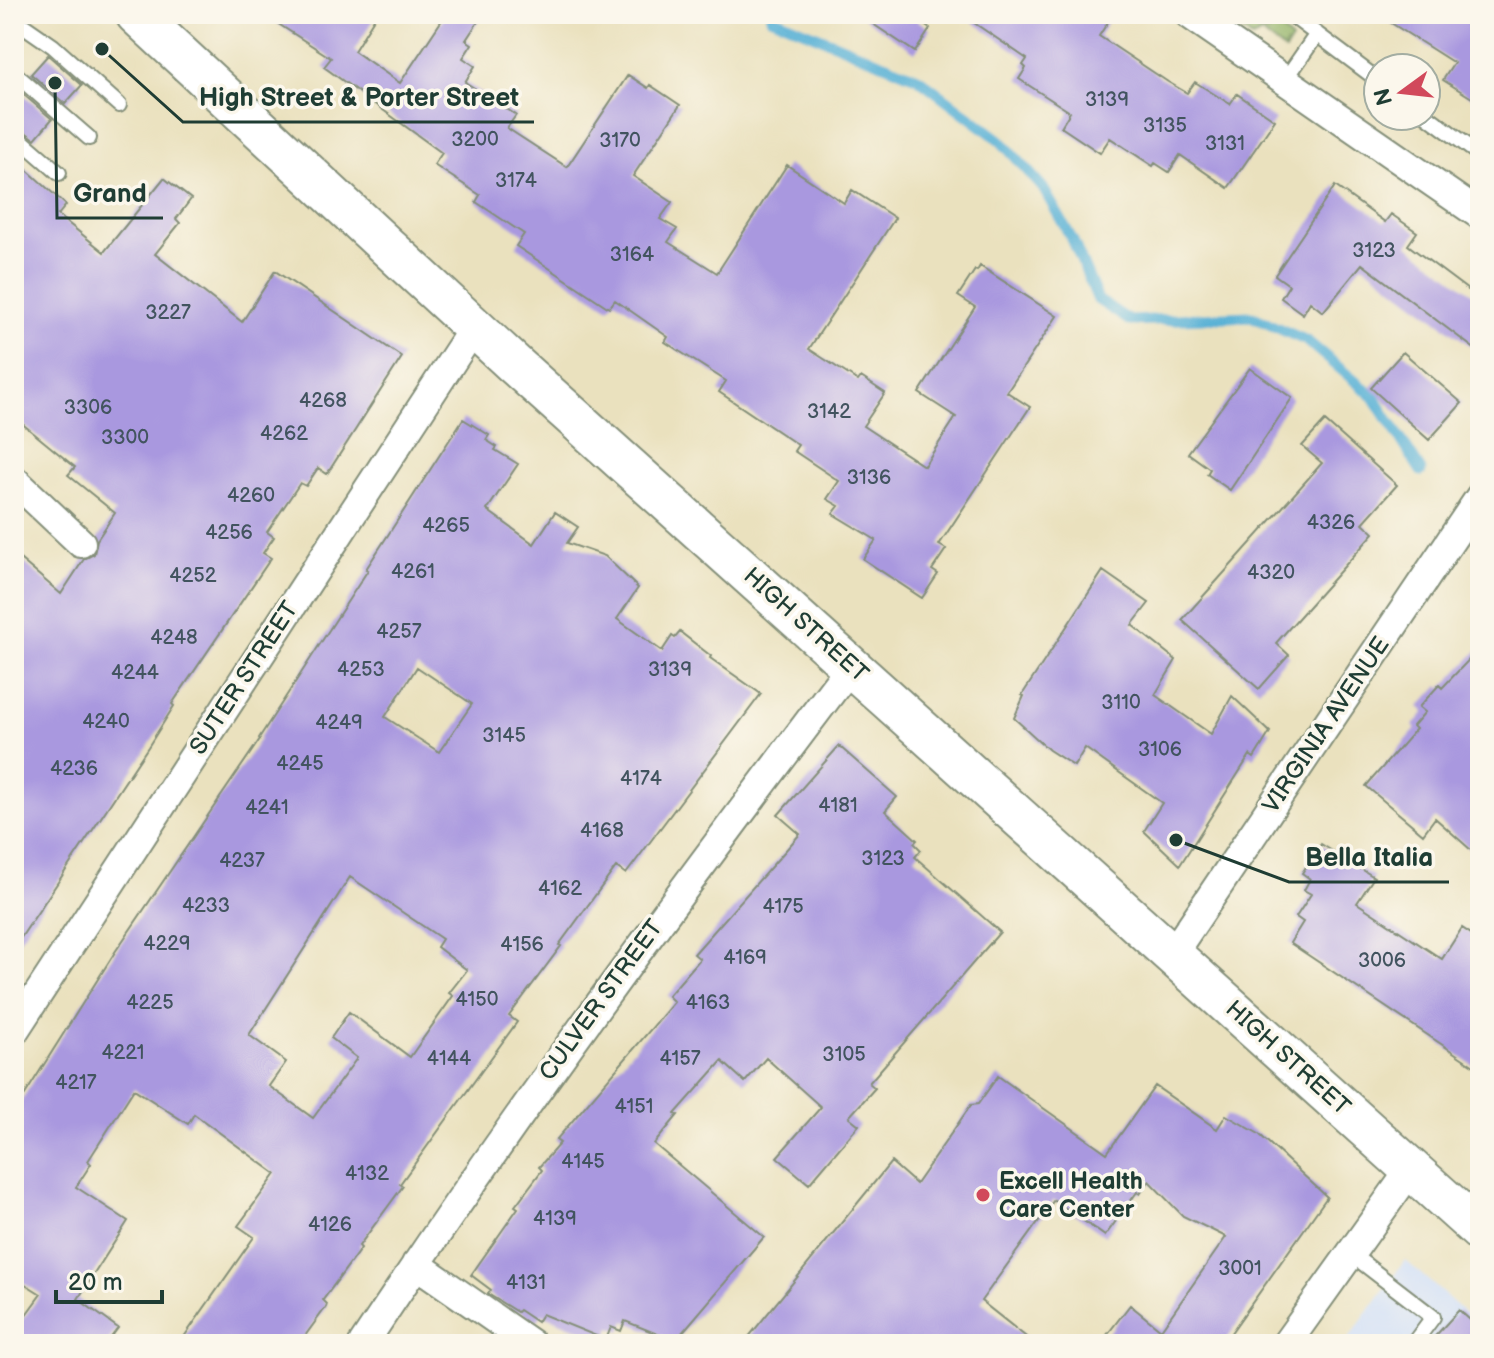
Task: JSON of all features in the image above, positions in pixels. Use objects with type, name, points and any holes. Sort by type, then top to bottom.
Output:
[{"type":"main road","name":"HIGH STREET","points":[[136,14],[514,364],[1480,1231]]},
{"type":"street","points":[[1189,14],[1480,215]]},
{"type":"street","name":"SUTER STREET","points":[[14,1031],[475,326]]},
{"type":"street","points":[[14,480],[81,543]]},
{"type":"street","name":"VIRGINIA AVENUE","points":[[1173,953],[1480,497]]},
{"type":"street","name":"CULVER STREET","points":[[363,1344],[522,1108],[851,666]]},
{"type":"street","points":[[1286,1344],[1411,1169]]},
{"type":"street","points":[[416,1264],[531,1344]]},
{"type":"lane","points":[[1290,14],[1362,68]]},
{"type":"lane","points":[[14,19],[53,46],[119,105]]},
{"type":"lane","points":[[1285,80],[1317,34]]},
{"type":"lane","points":[[14,73],[89,138]]},
{"type":"lane","points":[[1442,127],[1480,155]]},
{"type":"lane","points":[[14,134],[59,173]]},
{"type":"lane","points":[[1350,1253],[1433,1317],[1413,1344]]},
{"type":"shaded area","points":[[1405,1260],[1480,1326],[1480,1344],[1345,1344]]},
{"type":"green space","points":[[1221,14],[1263,14],[1292,40],[1285,51],[1262,33],[1252,38]]},
{"type":"building","points":[[263,14],[377,14],[354,51],[400,83],[446,14],[483,14],[466,40],[472,44],[463,58],[475,66],[465,82],[516,115],[507,128],[567,167],[628,75],[648,88],[650,85],[680,105],[633,176],[672,202],[660,219],[677,229],[668,242],[717,273],[787,165],[844,203],[852,190],[895,218],[809,349],[858,381],[861,377],[885,393],[863,426],[924,466],[956,417],[919,393],[975,307],[958,296],[975,270],[980,266],[1057,316],[1007,392],[1030,407],[939,545],[946,549],[932,570],[938,574],[922,598],[863,559],[876,540],[833,514],[839,506],[827,499],[839,481],[794,451],[798,445],[719,392],[726,381],[665,342],[668,337],[615,300],[609,308],[516,246],[524,234],[476,202],[480,195],[434,165],[442,153],[324,67],[331,58]]},
{"type":"building","points":[[858,14],[908,14],[930,29],[915,52]]},
{"type":"building","points":[[961,14],[1113,14],[1099,36],[1168,82],[1187,93],[1195,82],[1230,104],[1237,94],[1275,120],[1228,188],[1180,155],[1169,172],[1155,163],[1153,166],[1110,138],[1100,153],[1061,127],[1070,112],[1019,79],[1026,68],[1023,65],[1027,59]]},
{"type":"building","points":[[1377,14],[1480,14],[1480,103],[1443,80],[1454,63],[1442,55],[1442,52],[1437,52]]},
{"type":"building","points":[[48,55],[82,85],[65,104],[31,74]]},
{"type":"building","points":[[17,89],[52,119],[35,139],[14,124],[14,93]]},
{"type":"building","points":[[14,147],[21,154],[16,160],[66,205],[58,215],[104,252],[164,178],[191,199],[176,219],[180,223],[155,254],[242,322],[275,271],[402,357],[327,474],[318,468],[306,486],[300,483],[267,532],[274,537],[263,553],[271,558],[14,948],[14,554],[61,594],[84,559],[94,554],[97,540],[115,513],[68,475],[75,467],[14,417]]},
{"type":"building","points":[[1335,186],[1385,222],[1391,214],[1417,232],[1408,245],[1480,299],[1480,353],[1362,264],[1323,312],[1310,302],[1303,314],[1281,298],[1289,285],[1275,275]]},
{"type":"building","points":[[1403,352],[1462,403],[1429,440],[1371,388]]},
{"type":"building","points":[[1250,368],[1292,398],[1230,490],[1207,474],[1210,469],[1188,453]]},
{"type":"building","points":[[463,419],[489,435],[486,440],[497,447],[495,450],[518,464],[487,510],[534,544],[555,512],[578,527],[567,543],[605,556],[638,588],[617,619],[662,651],[672,636],[675,638],[680,632],[710,658],[761,694],[626,874],[616,867],[559,945],[509,1016],[517,1022],[400,1184],[403,1186],[323,1300],[326,1307],[299,1344],[179,1344],[254,1237],[238,1226],[276,1174],[194,1114],[188,1124],[134,1089],[88,1161],[91,1164],[76,1187],[128,1221],[78,1299],[118,1328],[106,1344],[14,1344],[14,1331],[41,1294],[14,1277],[14,1112],[115,952],[260,739]],"holes":[[[417,667],[472,704],[439,752],[385,717]],[[350,877],[442,939],[437,947],[467,970],[449,993],[453,996],[410,1057],[349,1012],[331,1038],[357,1058],[313,1118],[269,1086],[286,1062],[249,1035]]]},
{"type":"building","points":[[1325,421],[1397,485],[1363,523],[1374,533],[1276,643],[1289,655],[1259,689],[1182,620],[1322,463],[1302,446]]},
{"type":"building","points":[[1103,571],[1149,603],[1132,625],[1176,660],[1155,695],[1211,734],[1232,696],[1270,732],[1254,758],[1250,755],[1180,865],[1144,831],[1162,803],[1085,748],[1074,766],[1049,750],[1014,718],[1022,695]]},
{"type":"building","points":[[1480,648],[1480,858],[1435,818],[1423,834],[1366,786],[1416,729],[1413,726],[1425,712],[1419,707]]},
{"type":"building","points":[[839,746],[897,797],[885,811],[917,840],[914,843],[921,850],[915,857],[1000,932],[869,1083],[875,1088],[849,1117],[859,1125],[809,1184],[777,1157],[821,1107],[766,1058],[745,1082],[722,1061],[675,1114],[678,1115],[654,1144],[764,1237],[675,1341],[625,1321],[621,1331],[611,1327],[606,1340],[542,1314],[537,1322],[519,1310],[517,1312],[488,1294],[491,1290],[471,1275],[542,1170],[539,1167],[560,1143],[556,1140],[674,1002],[668,996],[700,959],[694,954],[800,834],[778,815]]},
{"type":"building","points":[[1321,844],[1374,877],[1357,903],[1442,959],[1462,928],[1480,940],[1480,1070],[1290,943],[1303,922],[1296,917],[1311,894],[1304,890],[1310,879],[1302,873]]},
{"type":"building","points":[[998,1076],[1107,1153],[1155,1086],[1217,1129],[1226,1115],[1259,1134],[1327,1197],[1223,1344],[1100,1344],[1130,1305],[1161,1330],[1226,1237],[1183,1216],[1149,1181],[1140,1194],[1137,1192],[1105,1236],[1054,1200],[981,1301],[1035,1344],[743,1344],[891,1162],[916,1184],[971,1105],[978,1104]]},
{"type":"building","points":[[1459,1310],[1480,1329],[1480,1344],[1428,1344]]},
{"type":"waterway","points":[[771,17],[918,78],[1000,140],[1043,188],[1073,241],[1098,300],[1130,321],[1251,316],[1307,341],[1374,397],[1421,471]]},
{"type":"place","name":"High Street & Porter Street","points":[[102,49]]},
{"type":"place","name":"Grand","points":[[55,83]]},
{"type":"place","name":"Bella Italia","points":[[1176,840]]},
{"type":"place","name":"Excell Health Care Center","points":[[983,1195]]}]
